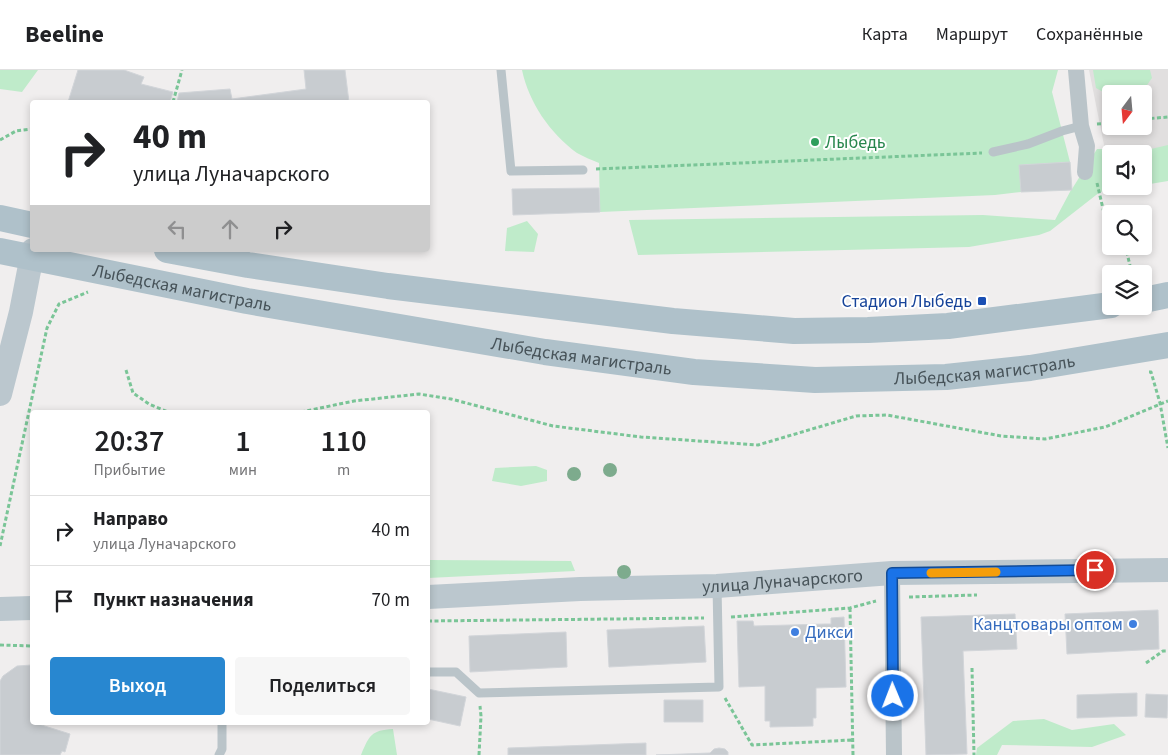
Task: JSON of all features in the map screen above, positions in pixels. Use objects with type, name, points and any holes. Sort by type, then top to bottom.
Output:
[{"type":"main road","points":[[0,218],[30,225]]},
{"type":"main road","name":"Лыбедская магистраль","points":[[0,251],[33,254],[306,311],[545,352],[694,372],[815,380],[946,377],[1030,368],[1168,345]]},
{"type":"main road","name":"Лыбедская магистраль","points":[[178,252],[248,265],[388,286],[673,321],[794,331],[948,326],[1102,306]]},
{"type":"main road","points":[[0,394],[33,254]]},
{"type":"main road","points":[[1152,298],[1168,295]]},
{"type":"main road","name":"улица Луначарского","points":[[430,597],[580,589],[717,586],[892,573],[1168,570]]},
{"type":"main road","points":[[0,609],[30,608]]},
{"type":"street","points":[[1076,70],[1089,125],[1087,146],[1091,176]]},
{"type":"street","points":[[892,573],[894,755]]},
{"type":"lane","points":[[501,70],[511,171],[583,170]]},
{"type":"lane","points":[[993,152],[1028,144],[1062,131],[1089,125]]},
{"type":"lane","points":[[430,672],[456,672],[479,693],[719,687],[717,586]]},
{"type":"lane","points":[[219,755],[222,749],[222,725]]},
{"type":"path","points":[[174,100],[182,70]]},
{"type":"path","points":[[1152,118],[1168,116]]},
{"type":"path","points":[[1089,125],[1102,124]]},
{"type":"path","points":[[0,140],[16,131],[30,130]]},
{"type":"path","points":[[583,170],[993,152]]},
{"type":"path","points":[[1091,176],[1102,207]]},
{"type":"path","points":[[0,546],[47,328],[59,304],[88,292]]},
{"type":"path","points":[[126,370],[132,393],[149,404],[163,410]]},
{"type":"path","points":[[1150,372],[1160,403],[1168,448]]},
{"type":"path","points":[[311,410],[354,401],[419,394],[451,399],[554,426],[641,436],[758,445],[856,416],[887,415],[1001,436],[1045,439],[1105,427],[1168,401]]},
{"type":"path","points":[[430,621],[718,618],[850,608],[891,597],[984,595]]},
{"type":"path","points":[[850,608],[853,755]]},
{"type":"path","points":[[0,645],[30,646]]},
{"type":"path","points":[[1146,663],[1163,652],[1168,651]]},
{"type":"path","points":[[972,668],[974,755]]},
{"type":"path","points":[[719,687],[752,745],[852,740]]},
{"type":"path","points":[[479,693],[482,716],[479,755]]},
{"type":"shaded area","points":[[1089,70],[1168,70],[1168,154],[1152,154],[1152,145],[1104,145],[1102,135]]},
{"type":"green space","points":[[0,70],[38,70],[22,92],[0,89]]},
{"type":"green space","name":"Лыбедь","points":[[522,70],[1058,70],[1052,92],[1070,162],[1072,189],[1097,149],[1102,149],[1102,192],[1050,231],[1039,235],[969,247],[638,255],[629,220],[983,215],[1055,220],[1071,190],[600,212],[599,163],[577,153],[558,136],[535,105]]},
{"type":"green space","points":[[1093,70],[1150,70],[1152,78],[1147,85],[1102,85],[1102,91],[1096,88]]},
{"type":"green space","name":"Лыбедь","points":[[1168,145],[1168,181],[1152,184],[1152,149]]},
{"type":"green space","points":[[527,221],[538,234],[534,252],[505,251],[507,228]]},
{"type":"green space","points":[[536,466],[547,470],[547,481],[521,486],[492,481],[495,468]]},
{"type":"green space","points":[[430,560],[571,561],[575,571],[430,578]]},
{"type":"green space","points":[[1044,719],[1072,730],[1114,724],[1126,735],[1092,747],[1002,745],[997,755],[976,755],[977,748],[1013,721]]},
{"type":"green space","points":[[393,729],[397,755],[361,755],[372,735],[380,731]]},
{"type":"building","points":[[78,70],[124,70],[144,77],[141,84],[173,92],[171,100],[69,100]]},
{"type":"building","points":[[304,70],[345,70],[349,100],[177,100],[179,93],[230,89],[232,99],[306,89]]},
{"type":"building","points":[[1070,162],[1072,190],[1021,192],[1019,165]]},
{"type":"building","points":[[599,188],[600,212],[513,215],[512,189]]},
{"type":"building","points":[[1158,610],[1159,649],[1067,654],[1065,614]]},
{"type":"building","points":[[1015,614],[1017,649],[963,651],[967,754],[926,755],[921,617]]},
{"type":"building","points":[[844,617],[846,687],[816,688],[816,718],[813,718],[813,726],[770,727],[770,721],[765,721],[765,686],[739,687],[737,621],[753,621],[754,626],[831,624],[831,618]]},
{"type":"building","points":[[704,626],[706,662],[609,667],[607,630]]},
{"type":"building","points":[[566,632],[567,667],[470,672],[469,636]]},
{"type":"building","points":[[30,665],[30,725],[42,725],[70,734],[65,752],[62,751],[60,755],[0,755],[0,681],[3,676],[17,666]]},
{"type":"building","points":[[430,689],[466,697],[460,726],[430,719]]},
{"type":"building","points":[[1137,693],[1137,716],[1077,718],[1077,695]]},
{"type":"building","points":[[1146,694],[1168,695],[1167,718],[1145,717]]},
{"type":"building","points":[[664,700],[703,700],[703,722],[664,722]]},
{"type":"building","points":[[646,743],[646,755],[508,755],[508,748]]},
{"type":"building","points":[[714,749],[725,749],[728,755],[656,755],[710,753]]},
{"type":"slow traffic","points":[[931,573],[996,572]]},
{"type":"place","name":"Лыбедь","points":[[815,142]]},
{"type":"place","name":"Стадион Лыбедь","points":[[982,301]]},
{"type":"place","name":"Канцтовары оптом","points":[[1133,624]]},
{"type":"place","name":"Дикси","points":[[795,632]]},
{"type":"route","points":[[893,696],[892,573],[1095,570]]}]
